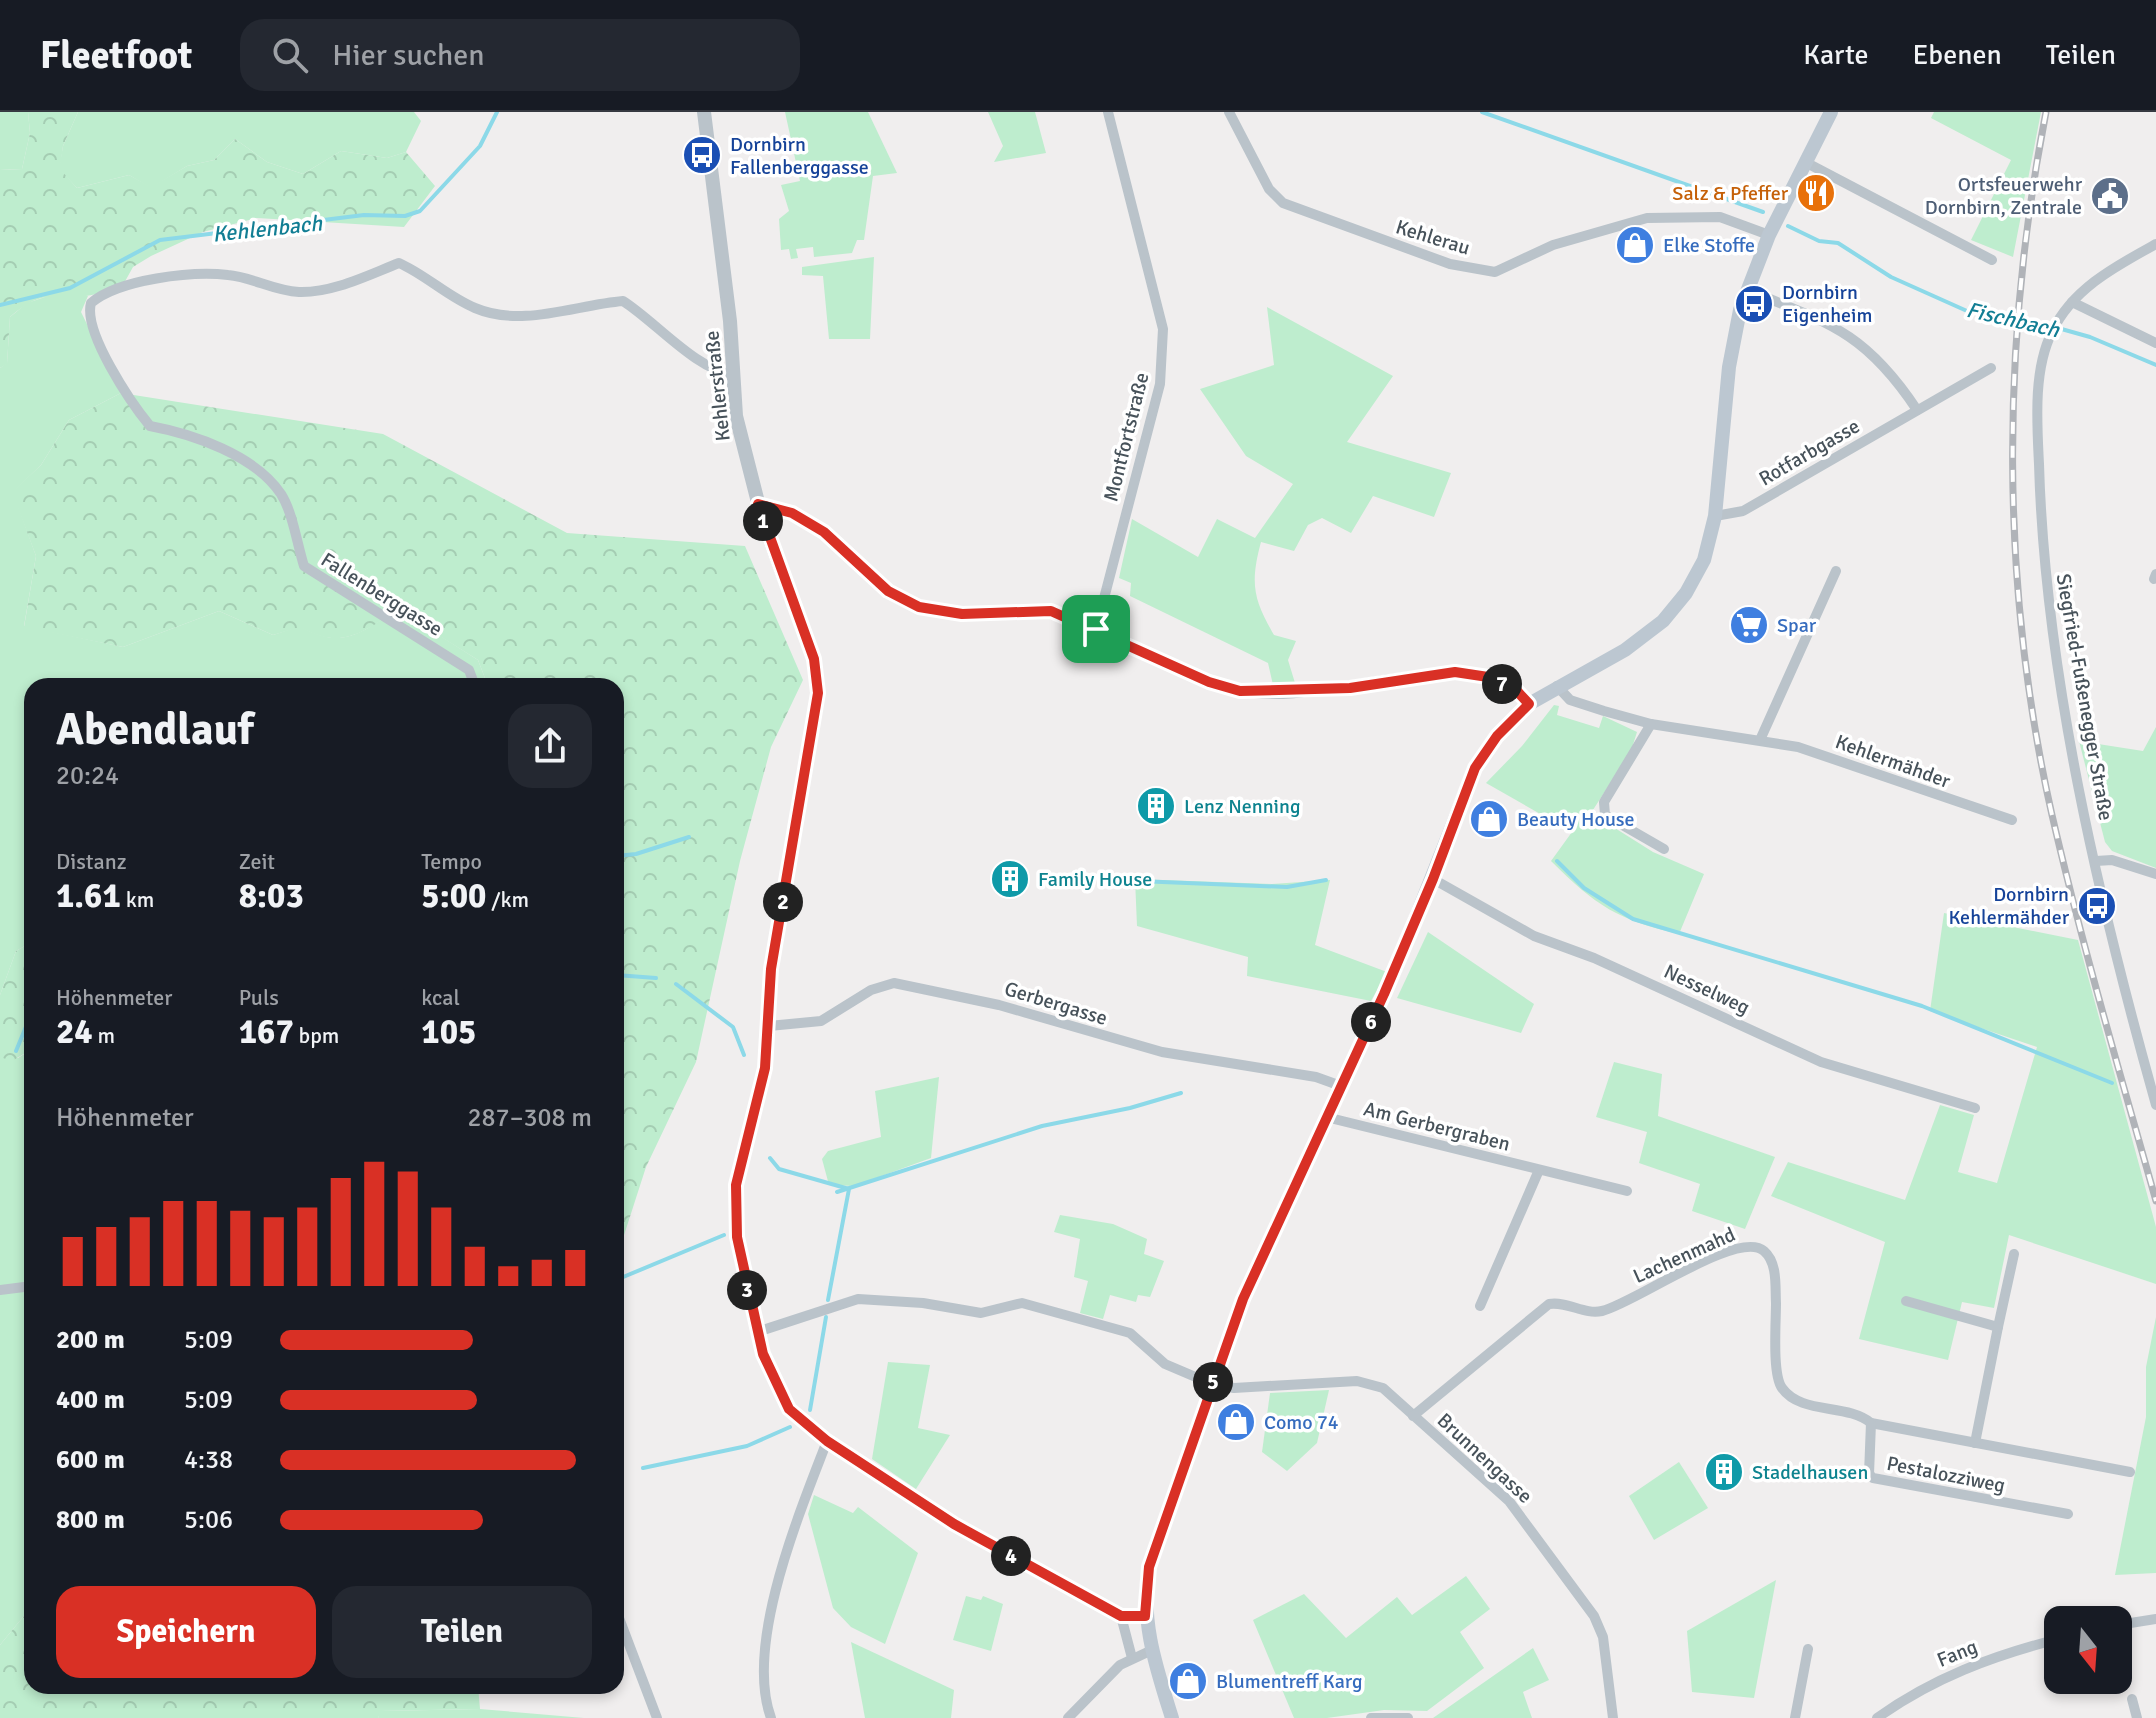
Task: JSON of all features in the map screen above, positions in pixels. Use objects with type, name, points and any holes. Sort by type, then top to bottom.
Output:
[{"type":"main road","points":[[1172,1718],[1145,1616],[1149,1567],[1243,1299],[1433,879],[1475,768],[1497,736],[1529,704],[1625,650],[1674,609],[1704,560],[1715,516],[1729,367],[1747,290],[1769,235],[1831,112]]},
{"type":"street","name":"Kehlerstraße","points":[[704,112],[736,416],[758,504],[814,659],[818,693],[771,969],[769,1026],[758,1101],[740,1161],[735,1196],[737,1237],[763,1354],[789,1409],[827,1441],[954,1524],[1121,1616]]},
{"type":"street","name":"Montfortstraße","points":[[1096,629],[1160,384],[1163,356],[1163,329],[1108,112]]},
{"type":"street","name":"Kehlerau","points":[[1229,112],[1269,189],[1283,203],[1450,264],[1495,272],[1553,245],[1647,218],[1720,217],[1769,235]]},
{"type":"street","points":[[1805,162],[1992,260]]},
{"type":"street","name":"Siegfried-Fußenegger Straße","points":[[2156,244],[2096,280],[2072,302],[2058,321],[2050,334],[2044,356],[2038,426],[2043,564],[2069,733],[2123,983],[2156,1105]]},
{"type":"street","name":"Fallenberggasse","points":[[472,678],[469,670],[304,566],[281,494],[259,473],[214,443],[150,426],[115,373],[90,319],[91,303],[106,294],[182,275],[228,275],[300,292],[324,289],[399,263],[475,308],[504,316],[525,317],[623,301],[653,320],[703,363],[722,374],[734,375]]},
{"type":"street","points":[[1747,290],[1828,322],[1851,337],[1897,379],[1917,410]]},
{"type":"street","points":[[2072,302],[2156,343]]},
{"type":"street","name":"Rotfarbgasse","points":[[1715,516],[1743,511],[1991,368]]},
{"type":"street","points":[[758,504],[792,513],[824,532],[888,591],[919,607],[962,614],[1037,609],[1096,629],[1209,682],[1240,691],[1350,688],[1455,672],[1488,677],[1517,691],[1529,704]]},
{"type":"street","points":[[1760,740],[1836,571]]},
{"type":"street","name":"Kehlermähder","points":[[1557,686],[1570,700],[1651,724],[1760,740],[1831,757],[2012,820]]},
{"type":"street","points":[[1651,724],[1604,802],[1605,815],[1664,849]]},
{"type":"street","points":[[2096,861],[2112,860],[2156,874]]},
{"type":"street","name":"Nesselweg","points":[[1433,879],[1534,936],[1594,958],[1821,1062],[1975,1108]]},
{"type":"street","name":"Gerbergasse","points":[[769,1026],[821,1021],[871,990],[894,983],[999,1005],[1162,1052],[1316,1077],[1341,1086]]},
{"type":"street","name":"Am Gerbergraben","points":[[1326,1117],[1627,1191]]},
{"type":"street","points":[[1480,1306],[1539,1170]]},
{"type":"street","name":"Lachenmahd","points":[[1413,1416],[1549,1304],[1562,1302],[1600,1312],[1744,1245],[1764,1251],[1774,1269],[1780,1385],[1802,1401],[1861,1416],[1871,1423],[2130,1472]]},
{"type":"street","points":[[1975,1443],[2014,1254]]},
{"type":"street","points":[[0,1290],[24,1287]]},
{"type":"street","name":"Brunnengasse","points":[[757,1332],[858,1299],[923,1303],[981,1313],[1009,1304],[1038,1305],[1130,1333],[1165,1364],[1212,1384],[1234,1388],[1369,1383],[1383,1388],[1509,1501],[1594,1616],[1603,1637],[1613,1718]]},
{"type":"street","points":[[1906,1301],[1998,1327]]},
{"type":"street","name":"Pestalozziweg","points":[[1871,1423],[1869,1470],[1873,1478],[2068,1514]]},
{"type":"street","points":[[771,1718],[765,1668],[772,1611],[789,1544],[827,1441]]},
{"type":"street","points":[[1132,1658],[1121,1616],[1145,1616]]},
{"type":"street","points":[[2132,1623],[2156,1619]]},
{"type":"street","points":[[624,1631],[657,1718]]},
{"type":"street","name":"Fang","points":[[1877,1718],[1907,1696],[1954,1672],[2044,1643]]},
{"type":"street","points":[[1795,1718],[1808,1649]]},
{"type":"street","points":[[1068,1718],[1120,1665],[1152,1650]]},
{"type":"street","points":[[2132,1699],[2137,1718]]},
{"type":"street","points":[[1371,1718],[1408,1718]]},
{"type":"green space","points":[[0,112],[28,112],[30,133],[22,169],[0,170]]},
{"type":"green space","points":[[28,112],[78,112],[63,146],[60,169],[77,188],[129,175],[151,187],[187,166],[214,160],[235,139],[267,162],[303,174],[341,151],[387,158],[406,152],[435,186],[404,227],[257,218],[203,232],[151,256],[133,267],[123,285],[91,295],[38,299],[10,317],[7,364],[0,368],[0,170],[22,169],[30,133]]},
{"type":"green space","points":[[78,112],[414,112],[421,121],[406,152],[387,158],[341,151],[303,174],[267,162],[235,139],[214,160],[187,166],[151,188],[129,175],[77,188],[59,169],[63,146]]},
{"type":"green space","points":[[785,112],[868,112],[897,173],[873,176],[864,240],[857,240],[852,253],[814,257],[813,247],[796,249],[798,258],[791,259],[789,249],[781,250],[779,219],[789,211],[781,185],[800,181]]},
{"type":"green space","points":[[988,112],[1035,112],[1046,153],[994,162],[1003,146]]},
{"type":"green space","points":[[1934,112],[2041,112],[2013,257],[1971,240],[2011,160],[1931,118]]},
{"type":"green space","points":[[874,257],[870,339],[829,339],[823,276],[802,275],[802,267]]},
{"type":"green space","points":[[54,294],[88,296],[81,312],[121,393],[69,420],[41,465],[13,492],[36,556],[24,626],[123,647],[219,611],[273,635],[300,626],[328,637],[340,638],[362,631],[398,609],[478,660],[485,678],[24,678],[24,946],[16,951],[0,995],[0,368],[7,363],[10,317],[27,303]]},
{"type":"green space","points":[[1267,307],[1393,376],[1347,442],[1451,473],[1434,517],[1373,496],[1351,533],[1322,518],[1308,525],[1294,551],[1261,542],[1255,569],[1258,601],[1274,635],[1296,641],[1288,660],[1295,683],[1273,685],[1268,663],[1130,596],[1131,583],[1119,578],[1132,519],[1198,557],[1217,519],[1255,538],[1293,484],[1246,456],[1200,389],[1274,365]]},
{"type":"green space","points":[[121,393],[383,434],[567,533],[745,546],[803,680],[771,747],[740,861],[696,1062],[646,1167],[624,1235],[624,678],[485,678],[478,660],[398,610],[362,631],[340,638],[328,638],[300,627],[273,635],[219,611],[123,647],[24,627],[36,556],[12,492],[41,465],[69,420]]},
{"type":"green space","points":[[1554,705],[1559,706],[1557,715],[1599,728],[1603,716],[1637,732],[1631,751],[1591,813],[1653,852],[1704,874],[1679,934],[1624,917],[1595,900],[1551,861],[1572,832],[1486,783],[1522,746]]},
{"type":"green space","points":[[2156,727],[2156,868],[2112,851],[2105,842],[2079,741],[2143,751]]},
{"type":"green space","points":[[1135,879],[1272,884],[1330,880],[1315,945],[1387,972],[1371,1001],[1247,976],[1248,957],[1137,926]]},
{"type":"green space","points":[[1944,913],[2078,940],[2156,1227],[2156,1284],[2009,1235],[1994,1308],[1962,1302],[1948,1360],[1859,1339],[1885,1242],[1771,1196],[1788,1162],[1905,1200],[1940,1105],[1974,1115],[1958,1172],[1997,1183],[2037,1047],[1930,1011]]},
{"type":"green space","points":[[1428,932],[1534,1004],[1521,1033],[1397,998]]},
{"type":"green space","points":[[24,946],[24,1054],[12,1061],[0,1057],[0,995],[16,951]]},
{"type":"green space","points":[[24,1054],[24,1616],[0,1645],[0,1057],[18,1058]]},
{"type":"green space","points":[[1614,1062],[1662,1074],[1658,1116],[1775,1157],[1745,1229],[1692,1211],[1700,1184],[1639,1163],[1647,1132],[1596,1117]]},
{"type":"green space","points":[[939,1077],[931,1158],[854,1186],[829,1185],[822,1159],[828,1151],[881,1137],[875,1091]]},
{"type":"green space","points":[[1060,1215],[1113,1224],[1147,1239],[1144,1254],[1164,1261],[1150,1297],[1138,1295],[1136,1302],[1110,1295],[1103,1319],[1080,1313],[1088,1281],[1074,1277],[1080,1239],[1054,1232]]},
{"type":"green space","points":[[2156,1317],[2156,1573],[2115,1575],[2146,1417],[2146,1367]]},
{"type":"green space","points":[[888,1362],[930,1365],[918,1428],[950,1435],[916,1489],[872,1459]]},
{"type":"green space","points":[[1329,1390],[1317,1443],[1287,1471],[1262,1452],[1270,1393]]},
{"type":"green space","points":[[1679,1462],[1708,1508],[1654,1540],[1629,1496]]},
{"type":"green space","points":[[814,1495],[853,1513],[858,1507],[918,1553],[885,1644],[851,1627],[833,1608],[808,1514]]},
{"type":"green space","points":[[1466,1576],[1490,1609],[1460,1632],[1484,1668],[1427,1711],[1384,1710],[1327,1718],[1294,1718],[1253,1620],[1304,1594],[1346,1638],[1397,1597],[1412,1615]]},
{"type":"green space","points":[[1776,1580],[1754,1698],[1692,1692],[1687,1631]]},
{"type":"green space","points":[[966,1596],[981,1600],[983,1596],[1003,1604],[991,1651],[953,1640]]},
{"type":"green space","points":[[24,1616],[24,1694],[479,1694],[480,1709],[381,1711],[378,1718],[0,1718],[0,1645]]},
{"type":"green space","points":[[851,1642],[954,1690],[951,1718],[865,1718]]},
{"type":"green space","points":[[1533,1648],[1549,1680],[1523,1692],[1532,1718],[1433,1718]]},
{"type":"green space","points":[[480,1709],[584,1718],[378,1718],[380,1711]]},
{"type":"waterway","name":"Kehlenbach","points":[[0,305],[70,288],[160,240],[364,215],[405,216],[420,211],[480,146],[497,112]]},
{"type":"waterway","name":"Fischbach","points":[[1482,112],[1763,212]]},
{"type":"waterway","name":"Fischbach","points":[[1788,226],[1819,241],[1838,243],[1891,277],[1967,311],[2040,323],[2090,337],[2156,365]]},
{"type":"waterway","points":[[624,855],[689,837]]},
{"type":"waterway","points":[[1557,861],[1584,888],[1633,919],[1922,1006],[2112,1083]]},
{"type":"waterway","points":[[1138,881],[1287,887],[1326,880]]},
{"type":"waterway","points":[[624,976],[656,978]]},
{"type":"waterway","points":[[676,984],[733,1027],[744,1055]]},
{"type":"waterway","points":[[16,1051],[24,1032]]},
{"type":"waterway","points":[[837,1192],[1042,1126],[1130,1108],[1181,1093]]},
{"type":"waterway","points":[[770,1158],[779,1169],[849,1189],[828,1300]]},
{"type":"waterway","points":[[624,1277],[724,1235]]},
{"type":"waterway","points":[[810,1410],[826,1317]]},
{"type":"waterway","points":[[643,1468],[747,1446],[790,1427]]},
{"type":"railway","points":[[2046,112],[2031,199],[2014,375],[2015,552],[2023,641],[2035,728],[2052,815],[2156,1201]]},
{"type":"place","name":"Dornbirn Fallenberggasse","points":[[702,155]]},
{"type":"place","name":"Salz & Pfeffer","points":[[1816,193]]},
{"type":"place","name":"Ortsfeuerwehr Dornbirn, Zentrale","points":[[2110,196]]},
{"type":"place","name":"Elke Stoffe","points":[[1635,245]]},
{"type":"place","name":"Dornbirn Eigenheim","points":[[1754,304]]},
{"type":"place","name":"Spar","points":[[1749,625]]},
{"type":"place","name":"Lenz Nenning","points":[[1156,806]]},
{"type":"place","name":"Beauty House","points":[[1489,819]]},
{"type":"place","name":"Family House","points":[[1010,879]]},
{"type":"place","name":"Dornbirn Kehlermähder","points":[[2097,906]]},
{"type":"place","name":"Como 74","points":[[1236,1422]]},
{"type":"place","name":"Stadelhausen","points":[[1724,1472]]},
{"type":"place","name":"Blumentreff Karg","points":[[1188,1681]]},
{"type":"route","points":[[758,504],[792,513],[824,532],[898,599],[919,607],[962,614],[1037,609],[1051,611],[1096,629],[1209,682],[1240,691],[1350,688],[1455,672],[1488,677],[1517,691],[1529,704],[1497,736],[1475,768],[1433,879],[1384,994],[1281,1211],[1243,1299],[1149,1567],[1144,1593],[1145,1616],[1121,1616],[954,1524],[827,1441],[789,1409],[763,1354],[735,1218],[740,1161],[765,1068],[771,969],[814,734],[818,693],[814,659],[758,504]]}]
